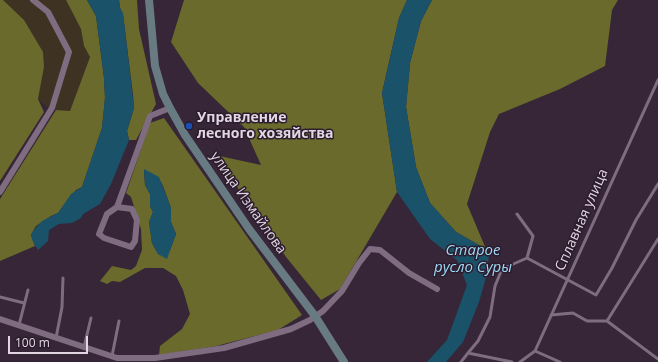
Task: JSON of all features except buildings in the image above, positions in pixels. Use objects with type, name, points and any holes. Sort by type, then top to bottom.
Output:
[{"type":"main road","name":"улица Измайлова","points":[[149,0],[154,66],[163,94],[170,108],[189,142],[248,229],[316,316],[344,362]]},
{"type":"street","points":[[0,192],[52,108],[69,52],[48,12],[33,0]]},
{"type":"street","points":[[117,207],[132,209],[137,220],[135,241],[131,246],[104,238],[99,234],[107,214],[117,207],[150,116],[170,108]]},
{"type":"street","points":[[0,319],[112,356],[155,358],[224,348],[291,329],[323,311],[342,291],[356,266],[370,249],[380,250],[409,273],[437,289]]},
{"type":"lane","name":"Сплавная улица","points":[[520,362],[535,351],[658,80]]},
{"type":"lane","points":[[527,258],[567,281],[596,295],[612,268],[636,220],[658,184]]},
{"type":"lane","points":[[517,214],[533,236],[527,258]]},
{"type":"lane","points":[[607,321],[658,239]]},
{"type":"lane","points":[[461,362],[478,341],[490,317],[495,286],[502,269],[527,258]]},
{"type":"lane","points":[[56,338],[62,307],[63,278]]},
{"type":"lane","points":[[18,326],[28,290]]},
{"type":"lane","points":[[0,297],[24,303]]},
{"type":"lane","points":[[551,315],[572,313],[587,321],[607,321],[658,360]]},
{"type":"lane","points":[[84,347],[91,318]]},
{"type":"lane","points":[[112,356],[119,321]]},
{"type":"lane","points":[[535,351],[560,362]]},
{"type":"lane","points":[[468,353],[512,362]]},
{"type":"shaded area","points":[[0,0],[3,0],[24,20],[43,52],[44,67],[38,99],[44,112],[0,181]]},
{"type":"shaded area","points":[[3,0],[66,0],[81,29],[84,46],[90,57],[70,111],[56,110],[47,107],[38,99],[44,67],[24,20]]},
{"type":"shaded area","points":[[66,0],[87,0],[96,16],[104,78],[105,98],[102,128],[82,187],[76,190],[58,213],[36,226],[31,235],[35,246],[0,261],[0,199],[56,110],[70,111],[90,57],[84,46],[81,29]]},
{"type":"shaded area","points":[[119,0],[137,0],[139,29],[156,104],[136,140],[129,140],[127,131],[134,108],[123,14],[120,8]]},
{"type":"shaded area","points":[[184,0],[407,0],[399,18],[382,93],[397,192],[340,289],[321,300],[286,257],[215,155],[261,165],[244,127],[198,83],[171,42]]},
{"type":"shaded area","points":[[432,0],[618,0],[612,10],[605,66],[560,89],[499,114],[490,132],[467,204],[486,249],[456,232],[430,203],[416,167],[406,107],[410,63],[421,21]]},
{"type":"shaded area","points":[[164,118],[302,315],[278,330],[216,346],[159,355],[160,346],[182,329],[190,314],[183,290],[176,276],[163,268],[145,268],[120,282],[112,281],[107,284],[100,281],[112,266],[131,270],[136,266],[142,250],[141,229],[131,197],[126,193],[150,123]],"holes":[[[144,170],[161,182],[171,208],[171,222],[176,234],[170,250],[164,256],[158,254],[152,243],[149,222],[153,212],[150,206],[150,194],[145,185]]]},
{"type":"water","points":[[87,0],[119,0],[120,8],[123,13],[134,108],[127,131],[129,140],[111,184],[100,204],[83,214],[81,218],[72,223],[59,224],[49,230],[48,241],[38,250],[31,235],[33,231],[42,221],[58,213],[71,194],[82,187],[102,128],[105,98],[104,78],[96,16]]},
{"type":"water","name":"Старое русло Суры","points":[[407,0],[432,0],[421,21],[410,63],[406,107],[416,167],[430,203],[456,232],[486,249],[489,255],[487,274],[479,302],[463,342],[446,362],[427,362],[447,340],[467,285],[457,260],[430,239],[397,192],[382,93],[399,18]]},
{"type":"water","points":[[144,169],[159,177],[171,208],[171,222],[176,234],[167,259],[158,254],[152,243],[149,222],[153,212],[150,206],[150,194],[145,185]]},
{"type":"place","name":"Управление лесного хозяйства","points":[[189,126]]}]
